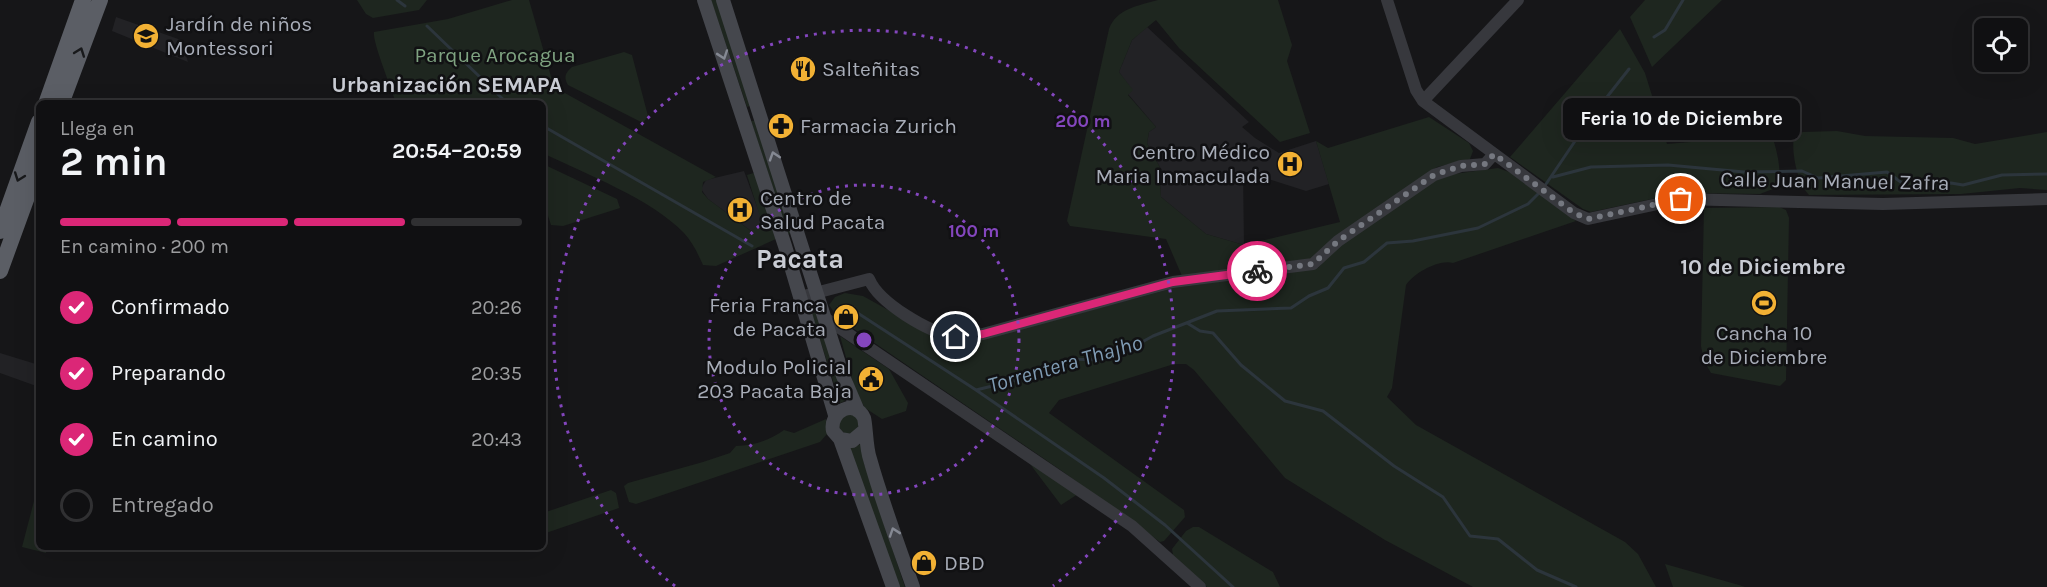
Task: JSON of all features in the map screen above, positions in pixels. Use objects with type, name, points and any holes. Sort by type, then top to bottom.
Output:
[{"type":"highway","points":[[47,100],[83,0]]},
{"type":"highway","points":[[62,100],[100,0]]},
{"type":"highway","points":[[0,231],[36,130]]},
{"type":"highway","points":[[0,271],[36,172]]},
{"type":"main road","points":[[704,0],[800,297],[835,415],[832,427],[840,439],[893,587]]},
{"type":"main road","points":[[723,0],[843,376],[858,411],[864,419],[869,456],[913,587]]},
{"type":"main road","points":[[835,415],[847,408],[858,411]]},
{"type":"main road","points":[[840,439],[852,441],[864,431]]},
{"type":"street","points":[[800,297],[869,279],[874,291],[885,300],[936,331],[956,337],[983,334],[1173,282],[1313,264],[1338,241],[1434,175],[1461,166],[1485,164],[1494,154],[1423,101],[1416,90],[1387,0]]},
{"type":"street","points":[[1423,101],[1518,0]]},
{"type":"street","name":"Calle Juan Manuel Zafra","points":[[1494,154],[1547,193],[1588,219],[1681,199],[1884,204],[2047,199]]},
{"type":"street","points":[[825,318],[1132,526],[1200,587]]},
{"type":"shaded area","name":"Jardín de niños Montessori","points":[[116,17],[181,40],[188,62],[112,31]]},
{"type":"shaded area","points":[[1147,27],[1249,122],[1242,127],[1255,138],[1279,153],[1316,141],[1329,184],[1306,191],[1243,171],[1244,245],[1206,234],[1161,197],[1160,182],[1165,177],[1147,143],[1149,132],[1156,127],[1128,94],[1132,90],[1119,72],[1132,40]]},
{"type":"shaded area","name":"Centro de Salud Pacata","points":[[744,171],[762,220],[757,229],[751,231],[708,199],[701,189],[706,180]]},
{"type":"shaded area","points":[[0,353],[36,364],[36,386],[0,373]]},
{"type":"green space","name":"Parque Arocagua","points":[[357,0],[427,0],[419,10],[373,18],[366,14]]},
{"type":"green space","name":"Parque Arocagua","points":[[512,0],[529,0],[554,87],[716,177],[703,182],[702,192],[751,231],[762,223],[747,175],[757,172],[776,239],[716,266],[703,265],[693,245],[670,220],[636,198],[546,154],[546,100],[395,100],[379,55],[374,32],[448,19]]},
{"type":"green space","points":[[711,0],[717,0],[752,105],[747,107]]},
{"type":"green space","points":[[1158,0],[1278,0],[1292,45],[1287,61],[1310,133],[1280,142],[1179,48],[1156,20],[1132,40],[1119,72],[1133,90],[1128,95],[1156,127],[1149,132],[1147,143],[1165,177],[1160,182],[1161,197],[1206,234],[1244,245],[1340,222],[1316,141],[1328,148],[1429,117],[1469,143],[1473,151],[1470,159],[1437,167],[1350,227],[1313,259],[1182,276],[1166,239],[1070,226],[1067,221],[1109,29],[1117,16],[1123,12]]},
{"type":"green space","points":[[1645,0],[1722,0],[1652,67],[1630,17]]},
{"type":"green space","points":[[1620,29],[1645,73],[1667,144],[1772,135],[1779,167],[1778,187],[1760,194],[1680,193],[1591,212],[1583,209],[1510,157]]},
{"type":"green space","name":"Parque Arocagua","points":[[624,52],[632,55],[648,116],[643,123],[568,85],[565,77],[572,67]]},
{"type":"green space","points":[[757,120],[793,232],[788,234],[751,121]]},
{"type":"green space","points":[[1837,131],[1865,136],[1953,138],[1975,144],[2047,132],[2047,190],[2020,188],[1961,194],[1809,195],[1801,183],[1796,166],[1793,150],[1794,135],[1803,132]]},
{"type":"green space","points":[[546,165],[617,199],[620,208],[563,226],[551,225],[546,209]]},
{"type":"green space","points":[[1498,168],[1517,175],[1576,221],[1453,263],[1434,265],[1410,280],[1406,285],[1392,388],[1387,397],[1416,425],[1625,542],[1638,554],[1656,587],[1473,587],[1385,540],[1285,478],[1194,370],[1186,364],[1174,364],[1059,400],[1049,413],[1184,510],[1185,517],[1164,541],[1160,542],[1062,471],[838,318],[829,305],[835,297],[845,293],[863,296],[933,335],[973,342],[1174,288],[1318,268],[1338,245],[1439,176]]},
{"type":"green space","points":[[1779,207],[1786,210],[1789,218],[1786,380],[1780,386],[1711,373],[1704,361],[1701,346],[1704,208]]},
{"type":"green space","points":[[813,300],[845,401],[840,403],[808,302]]},
{"type":"green space","points":[[840,336],[889,369],[908,403],[906,411],[882,419],[865,408],[856,393]]},
{"type":"green space","points":[[849,414],[856,417],[859,424],[856,431],[849,434],[842,431],[839,424],[842,417]]},
{"type":"green space","points":[[826,419],[827,434],[820,442],[636,504],[629,502],[624,486],[628,483],[730,453],[736,446],[762,442],[784,430],[794,433]]},
{"type":"green space","points":[[861,444],[864,463],[905,587],[898,587],[850,448]]},
{"type":"green space","points":[[1030,464],[1078,494],[1061,505]]},
{"type":"green space","points":[[611,490],[616,493],[619,508],[546,533],[546,512]]},
{"type":"green space","points":[[34,501],[36,501],[36,550],[47,550],[46,553],[22,547]]},
{"type":"green space","points":[[1199,527],[1273,572],[1280,587],[1207,587],[1173,555],[1172,549],[1186,531]]},
{"type":"green space","points":[[1665,564],[1739,585],[1745,587],[1673,587]]},
{"type":"waterway","points":[[397,0],[405,6]]},
{"type":"waterway","name":"Torrentera Thajho","points":[[1654,37],[1665,30],[1683,0]]},
{"type":"waterway","points":[[427,26],[504,100]]},
{"type":"waterway","name":"Torrentera Thajho","points":[[1544,187],[1592,116],[1629,69]]},
{"type":"waterway","points":[[546,128],[752,246]]},
{"type":"waterway","points":[[1553,177],[1591,167],[1668,165],[1744,172],[1802,171],[1818,178],[1887,172],[1909,188],[1934,187],[1951,183],[1963,185],[2002,175],[2047,174]]},
{"type":"waterway","name":"Torrentera Thajho","points":[[976,390],[1017,380],[1051,364],[1071,359],[1097,360],[1122,353],[1153,336],[1217,311],[1291,308],[1309,296],[1328,288],[1344,268],[1364,262],[1387,243],[1413,241],[1478,228],[1528,204],[1540,192]]},
{"type":"waterway","points":[[850,308],[976,390],[1104,478],[1165,525],[1233,587]]},
{"type":"waterway","points":[[1187,323],[1200,331],[1213,333],[1241,365],[1285,401],[1323,411],[1394,466],[1443,497],[1470,536],[1498,539],[1537,570],[1576,587]]},
{"type":"way so far","points":[[1257,271],[1313,264],[1338,241],[1434,175],[1461,166],[1485,164],[1494,154],[1574,213],[1588,219],[1681,199]]},
{"type":"place","name":"Jardín de niños Montessori","points":[[146,36]]},
{"type":"place","name":"Salteñitas","points":[[803,69]]},
{"type":"place","name":"Farmacia Zurich","points":[[781,126]]},
{"type":"place","name":"Centro Médico Maria Inmaculada","points":[[1290,164]]},
{"type":"place","name":"Feria 10 de Diciembre","points":[[1681,199]]},
{"type":"place","name":"Centro de Salud Pacata","points":[[740,210]]},
{"type":"place","name":"Cancha 10 de Diciembre","points":[[1764,303]]},
{"type":"place","name":"Feria Franca de Pacata","points":[[846,317]]},
{"type":"place","name":"Modulo Policial 203 Pacata Baja","points":[[871,379]]},
{"type":"place","name":"DBD","points":[[924,563]]},
{"type":"district","name":"Urbanización SEMAPA","points":[[447,85]]},
{"type":"district","name":"Pacata","points":[[800,259]]},
{"type":"district","name":"10 de Diciembre","points":[[1763,267]]},
{"type":"route","points":[[956,337],[983,334],[1173,282],[1257,271]]}]
